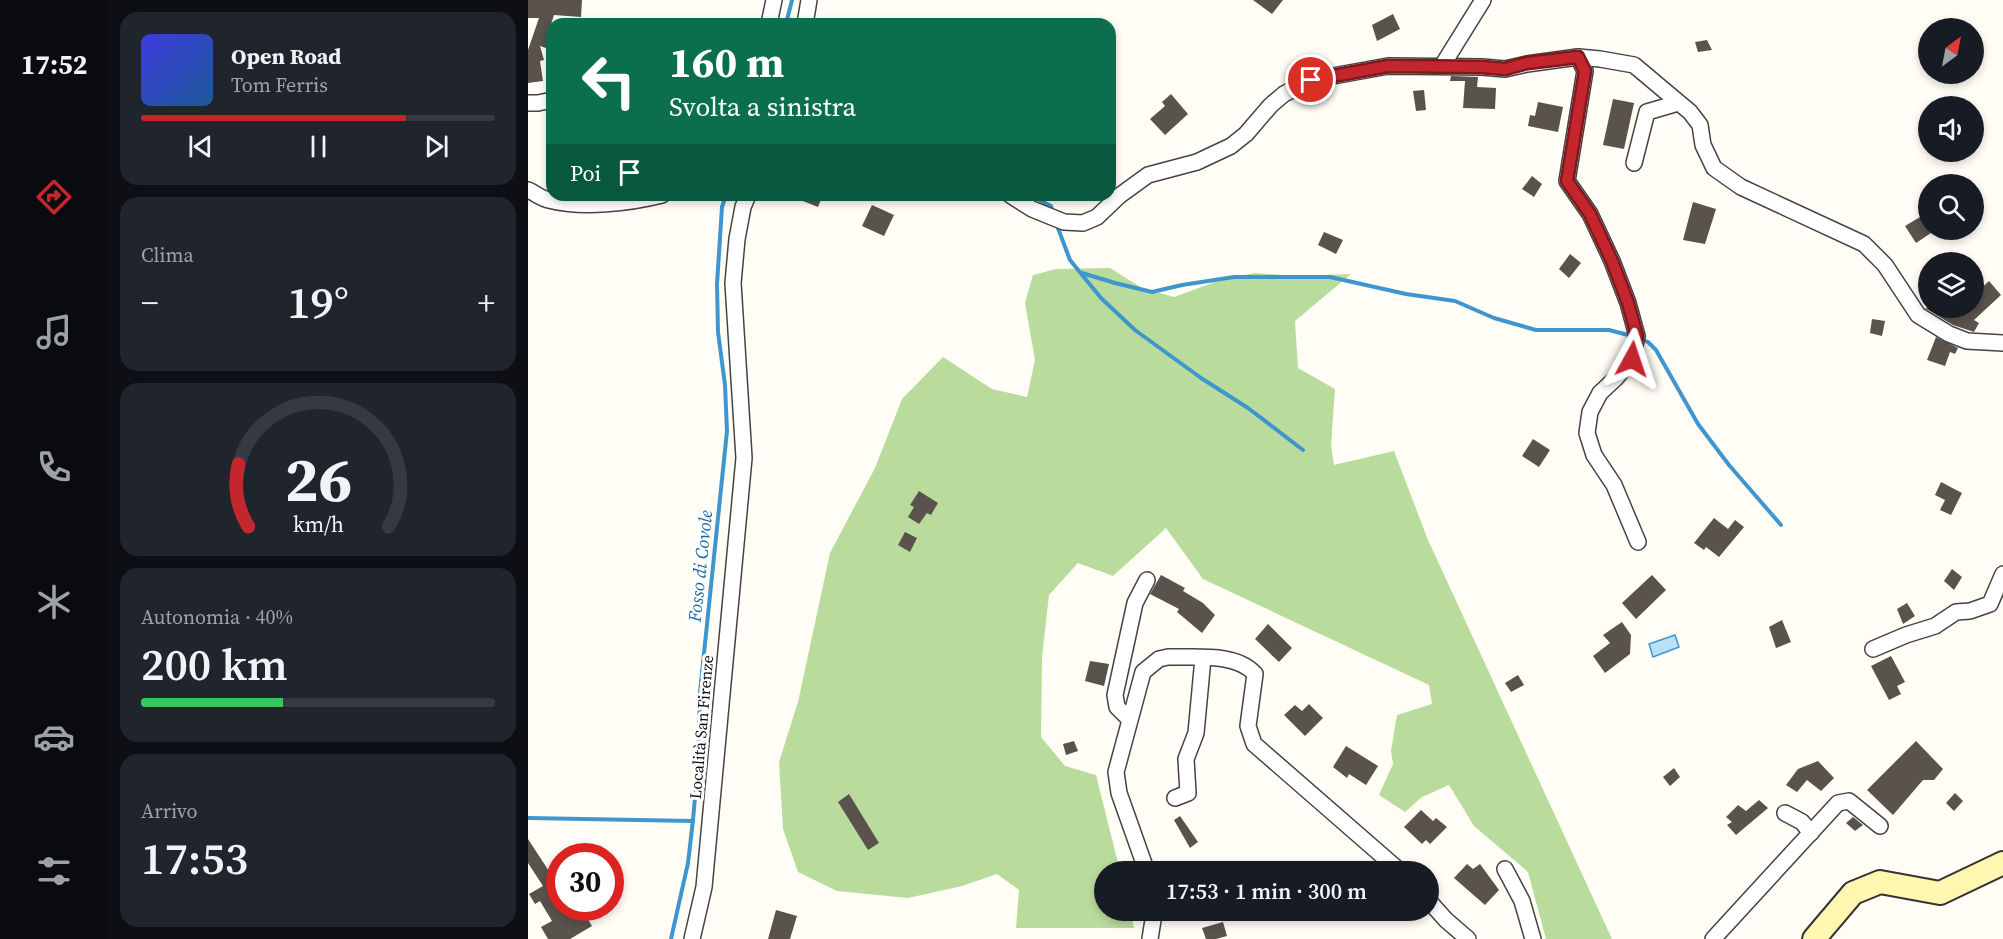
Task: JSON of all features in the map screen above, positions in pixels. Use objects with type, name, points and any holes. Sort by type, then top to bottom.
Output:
[{"type":"main road","points":[[1814,939],[1853,893],[1880,882],[1940,892],[2003,864]]},
{"type":"street","points":[[770,18],[774,0]]},
{"type":"street","points":[[806,18],[809,0]]},
{"type":"street","points":[[1442,66],[1483,0]]},
{"type":"street","points":[[1578,57],[1585,71],[1567,181],[1590,214],[1612,261],[1628,303],[1637,336],[1632,359],[1600,393],[1590,412],[1587,433],[1594,455],[1614,485],[1638,542]]},
{"type":"street","points":[[1116,199],[1148,175],[1197,162],[1231,146],[1246,134],[1271,105],[1284,94],[1311,80],[1388,66],[1505,69],[1527,63],[1578,57],[1600,58],[1634,65],[1678,102],[1700,125],[1703,145],[1714,168],[1732,181],[1864,244],[1885,265],[1918,315],[1941,330],[1968,341],[2003,342]]},
{"type":"street","points":[[528,103],[546,102]]},
{"type":"street","points":[[1634,163],[1647,112],[1678,102]]},
{"type":"street","points":[[528,190],[546,199]]},
{"type":"street","points":[[554,201],[593,204],[621,201]]},
{"type":"street","name":"Località San Firenze","points":[[692,939],[704,887],[744,458],[733,283],[736,239],[746,201]]},
{"type":"street","points":[[1019,201],[1032,209],[1064,222],[1083,223],[1097,217],[1114,201]]},
{"type":"street","points":[[1872,649],[1906,634],[1935,626],[1956,612],[1970,611],[1990,604],[2003,574]]},
{"type":"street","points":[[1129,719],[1118,707],[1115,695],[1135,603],[1147,580]]},
{"type":"street","points":[[1142,861],[1119,793],[1116,772],[1143,672],[1159,659],[1168,657],[1229,658],[1249,666],[1255,674],[1248,726],[1254,744],[1388,861]]},
{"type":"street","points":[[1175,798],[1188,793],[1186,759],[1196,733],[1203,658]]},
{"type":"street","points":[[1713,939],[1838,804],[1849,801],[1880,826]]},
{"type":"street","points":[[1785,813],[1802,822],[1811,833]]},
{"type":"street","points":[[1505,869],[1522,901],[1533,939]]},
{"type":"street","points":[[1439,913],[1468,939]]},
{"type":"street","points":[[1150,939],[1153,921]]},
{"type":"green space","points":[[1110,268],[1142,288],[1174,297],[1223,279],[1255,273],[1297,276],[1351,274],[1295,321],[1298,368],[1335,389],[1331,446],[1334,465],[1394,451],[1428,540],[1612,939],[1546,939],[1528,872],[1474,826],[1449,785],[1422,797],[1405,812],[1379,795],[1393,764],[1391,751],[1397,715],[1432,704],[1429,685],[1203,579],[1166,528],[1113,576],[1078,563],[1049,595],[1042,657],[1041,737],[1065,766],[1096,775],[1118,861],[1094,861],[1094,921],[1132,921],[1134,928],[1016,928],[1019,890],[997,874],[962,886],[908,898],[837,891],[798,872],[783,829],[779,762],[798,702],[830,553],[875,468],[902,399],[943,357],[992,389],[1027,397],[1035,360],[1025,303],[1033,275],[1056,269]]},
{"type":"water","points":[[1675,635],[1679,647],[1653,657],[1649,644]]},
{"type":"building","points":[[528,0],[582,0],[581,17],[554,15],[553,18],[546,18],[546,48],[540,46],[544,60],[540,61],[543,81],[528,83],[528,50],[539,18],[528,18]]},
{"type":"building","points":[[1253,0],[1283,0],[1272,14]]},
{"type":"building","points":[[1393,14],[1400,29],[1377,41],[1372,25]]},
{"type":"building","points":[[1707,40],[1712,50],[1698,52],[1695,42]]},
{"type":"building","points":[[1451,76],[1478,77],[1477,87],[1496,88],[1495,109],[1463,108],[1465,81],[1450,81]]},
{"type":"building","points":[[1424,90],[1426,110],[1416,111],[1413,91]]},
{"type":"building","points":[[1171,94],[1188,114],[1165,135],[1150,119],[1165,106],[1162,102]]},
{"type":"building","points":[[1613,99],[1634,103],[1624,149],[1603,145]]},
{"type":"building","points":[[1538,102],[1563,107],[1558,132],[1528,126],[1530,115],[1535,116]]},
{"type":"building","points":[[1532,176],[1542,184],[1534,197],[1522,189]]},
{"type":"building","points":[[803,201],[820,201],[818,207]]},
{"type":"building","points":[[1693,202],[1716,209],[1705,244],[1683,240]]},
{"type":"building","points":[[872,205],[894,215],[884,236],[862,226]]},
{"type":"building","points":[[1918,218],[1918,240],[1920,240],[1916,243],[1905,226]]},
{"type":"building","points":[[1324,232],[1343,240],[1336,254],[1318,245]]},
{"type":"building","points":[[1570,254],[1581,263],[1569,278],[1559,269]]},
{"type":"building","points":[[1989,281],[2001,295],[1984,311],[1984,286]]},
{"type":"building","points":[[1941,318],[1976,318],[1974,320],[1979,323],[1974,332],[1953,325]]},
{"type":"building","points":[[1872,319],[1885,321],[1882,336],[1870,333]]},
{"type":"building","points":[[1936,337],[1958,348],[1955,354],[1950,352],[1945,366],[1927,360]]},
{"type":"building","points":[[1533,439],[1550,450],[1539,467],[1522,456]]},
{"type":"building","points":[[1941,482],[1962,493],[1951,515],[1940,510],[1945,500],[1935,495]]},
{"type":"building","points":[[919,491],[938,503],[931,515],[927,513],[919,524],[908,517],[914,507],[910,505]]},
{"type":"building","points":[[1714,518],[1728,529],[1735,520],[1744,527],[1719,557],[1706,547],[1704,550],[1694,543]]},
{"type":"building","points":[[905,532],[917,538],[910,552],[898,545]]},
{"type":"building","points":[[1952,569],[1962,577],[1954,590],[1944,581]]},
{"type":"building","points":[[1161,575],[1185,588],[1183,591],[1203,603],[1215,615],[1202,633],[1177,612],[1179,609],[1150,594]]},
{"type":"building","points":[[1652,575],[1666,590],[1636,619],[1622,603]]},
{"type":"building","points":[[1907,603],[1915,616],[1903,624],[1897,609]]},
{"type":"building","points":[[1782,620],[1791,642],[1776,648],[1769,627]]},
{"type":"building","points":[[1622,622],[1631,635],[1630,654],[1605,673],[1593,656],[1610,643],[1603,635]]},
{"type":"building","points":[[1268,624],[1292,648],[1279,662],[1255,639]]},
{"type":"building","points":[[1891,656],[1905,682],[1897,686],[1901,694],[1889,700],[1871,666]]},
{"type":"building","points":[[1090,661],[1109,664],[1104,686],[1085,681]]},
{"type":"building","points":[[1518,675],[1524,685],[1511,692],[1505,683]]},
{"type":"building","points":[[1309,704],[1323,718],[1305,736],[1284,715],[1295,705],[1302,711]]},
{"type":"building","points":[[1074,741],[1078,751],[1066,755],[1063,744]]},
{"type":"building","points":[[1916,741],[1943,769],[1934,780],[1923,780],[1893,815],[1867,790]]},
{"type":"building","points":[[1346,746],[1378,766],[1366,785],[1349,774],[1347,778],[1333,767]]},
{"type":"building","points":[[1818,761],[1834,778],[1821,791],[1807,780],[1797,792],[1786,785],[1798,769]]},
{"type":"building","points":[[1674,768],[1680,777],[1670,786],[1663,777]]},
{"type":"building","points":[[1955,793],[1963,801],[1954,811],[1946,803]]},
{"type":"building","points":[[849,794],[879,843],[868,850],[838,802]]},
{"type":"building","points":[[1759,800],[1768,808],[1736,835],[1727,825],[1732,822],[1726,817],[1738,805],[1746,811]]},
{"type":"building","points":[[1421,810],[1433,821],[1436,818],[1447,827],[1430,844],[1426,840],[1422,844],[1404,827]]},
{"type":"building","points":[[1180,816],[1198,842],[1190,848],[1174,820]]},
{"type":"building","points":[[1853,817],[1863,825],[1855,831],[1846,823]]},
{"type":"building","points":[[528,839],[546,867],[546,911],[540,901],[535,904],[529,894],[543,886],[528,863]]},
{"type":"building","points":[[1467,864],[1473,869],[1480,864],[1499,890],[1485,905],[1454,878]]},
{"type":"building","points":[[776,910],[797,916],[790,939],[768,939]]},
{"type":"building","points":[[552,921],[589,921],[592,926],[570,939],[548,939],[541,927]]},
{"type":"building","points":[[1223,922],[1227,936],[1206,939],[1202,928]]},
{"type":"waterway","name":"Fosso di Covole","points":[[788,18],[792,0]]},
{"type":"waterway","name":"Fosso di Covole","points":[[671,939],[688,863],[693,820],[698,762],[700,692],[727,431],[725,385],[718,332],[717,284],[724,201]]},
{"type":"waterway","points":[[1041,201],[1051,206],[1053,213]]},
{"type":"waterway","points":[[1056,223],[1070,260],[1101,298],[1135,330],[1201,378],[1248,408],[1303,450]]},
{"type":"waterway","points":[[1082,273],[1152,292],[1234,277],[1330,277],[1406,294],[1455,301],[1494,318],[1536,330],[1609,330],[1632,336]]},
{"type":"waterway","points":[[1640,339],[1648,342],[1656,350],[1698,424],[1729,465],[1781,525]]},
{"type":"waterway","points":[[528,818],[693,821]]},
{"type":"route","points":[[1311,80],[1388,66],[1505,69],[1527,63],[1578,57],[1585,71],[1567,181],[1590,214],[1628,303],[1637,336],[1632,359]]}]
